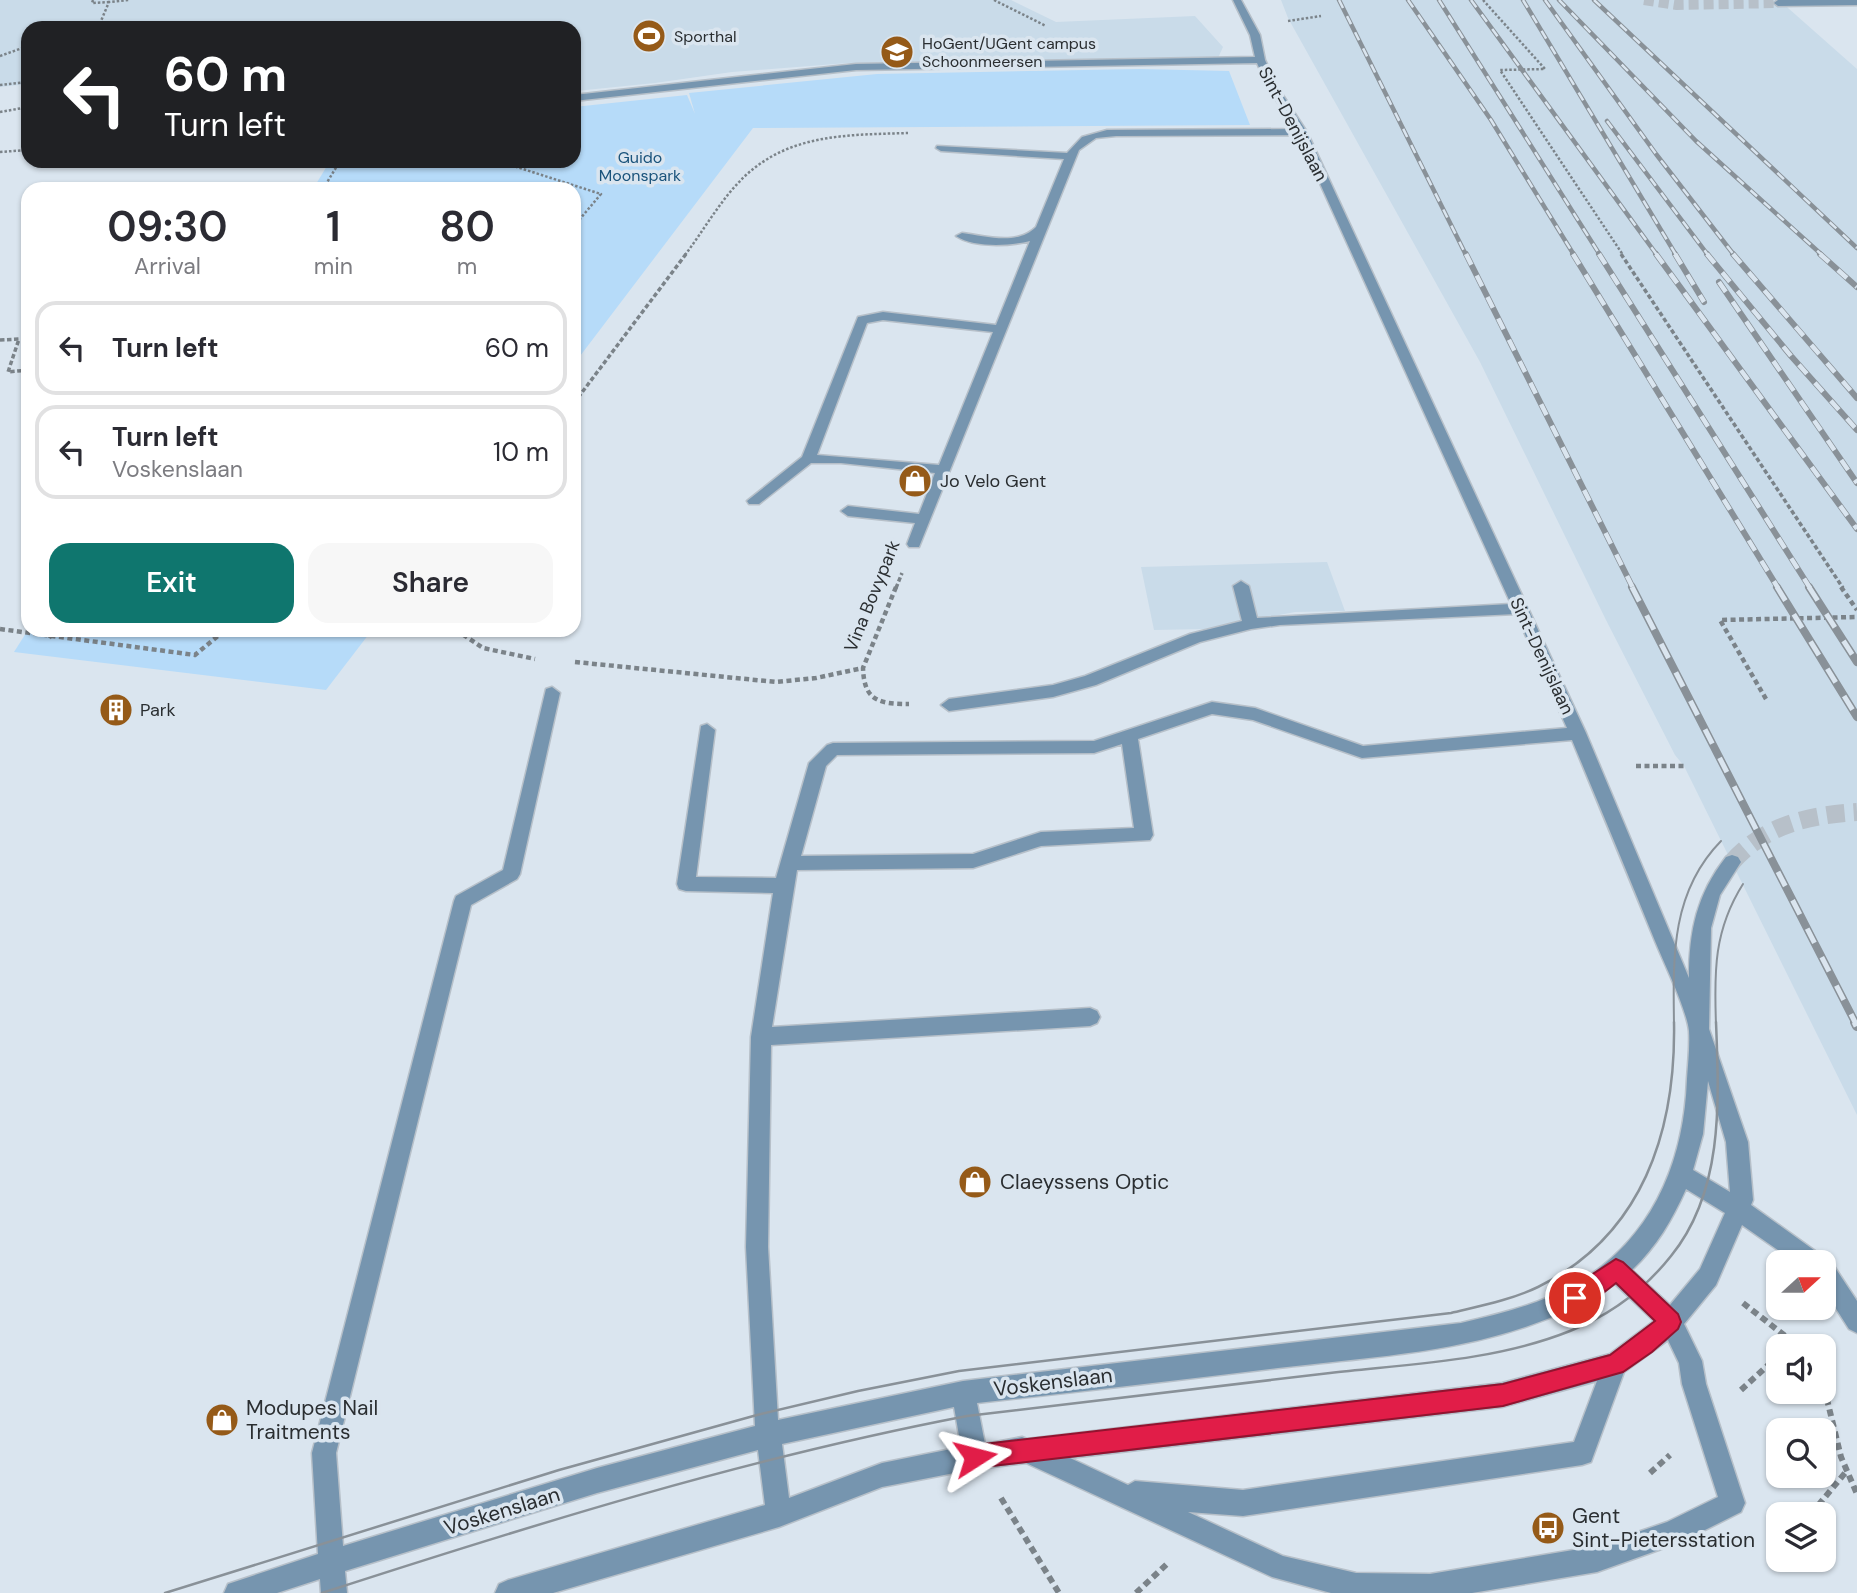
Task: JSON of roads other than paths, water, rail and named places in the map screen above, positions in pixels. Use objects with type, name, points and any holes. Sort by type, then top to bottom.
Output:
[{"type":"street","name":"Sint-Denijslaan","points":[[1237,0],[1255,35],[1260,60],[1285,109],[1302,132],[1578,733],[1675,966],[1737,1142],[1742,1200],[1708,1277],[1671,1322]]},
{"type":"street","points":[[1778,3],[1857,2]]},
{"type":"street","points":[[581,97],[856,67],[1260,60]]},
{"type":"street","points":[[941,148],[1070,156],[1084,139],[1112,132],[1302,132]]},
{"type":"street","name":"Vina Bovypark","points":[[914,544],[1070,156]]},
{"type":"street","points":[[962,236],[1022,239],[1034,235],[1041,228]]},
{"type":"street","points":[[754,501],[808,459],[862,320],[883,316],[1000,330]]},
{"type":"street","points":[[808,459],[841,459],[943,470]]},
{"type":"street","points":[[848,511],[924,519]]},
{"type":"street","points":[[1241,586],[1251,624]]},
{"type":"street","points":[[948,705],[1053,691],[1090,681],[1196,638],[1251,624],[1280,620],[1521,609]]},
{"type":"street","points":[[334,1593],[324,1453],[463,901],[511,874],[552,693]]},
{"type":"street","points":[[779,1514],[765,1412],[757,1247],[761,1037],[783,886],[818,762],[833,749],[1094,747],[1212,708],[1255,713],[1362,752],[1578,733]]},
{"type":"street","points":[[706,730],[686,884],[783,886]]},
{"type":"street","points":[[790,863],[973,861],[1041,839],[1144,835],[1129,736]]},
{"type":"street","name":"Voskenslaan","points":[[237,1593],[639,1469],[768,1434],[962,1393],[1461,1335],[1510,1324],[1555,1308],[1595,1287],[1616,1270],[1662,1216],[1680,1174],[1691,1135],[1695,1105],[1699,1030],[1699,940],[1704,908],[1714,886],[1732,862]]},
{"type":"street","points":[[761,1037],[1090,1017]]},
{"type":"street","points":[[1680,1174],[1738,1209],[1797,1250]]},
{"type":"street","points":[[1022,1449],[1281,1568],[1356,1586],[1430,1587],[1597,1559],[1672,1533],[1732,1503],[1694,1384],[1690,1361],[1671,1322],[1616,1270]]},
{"type":"street","points":[[1836,1289],[1857,1321]]},
{"type":"street","points":[[508,1593],[779,1514],[882,1475],[1022,1449],[1503,1395],[1615,1364],[1671,1322]]},
{"type":"street","points":[[1110,1490],[1158,1498],[1243,1503],[1583,1452],[1615,1364]]},
{"type":"street","points":[[962,1393],[975,1457]]},
{"type":"tunnel","points":[[1644,0],[1677,5],[1778,3]]},
{"type":"tunnel","points":[[1732,862],[1759,839],[1789,824],[1805,819],[1857,812]]},
{"type":"tram line","points":[[1674,1022],[1678,926],[1692,882],[1721,841]]},
{"type":"tram line","points":[[1716,1024],[1715,986],[1721,935],[1733,901],[1743,884]]},
{"type":"tram line","points":[[165,1593],[559,1470],[757,1415],[858,1391],[959,1371],[1451,1313],[1528,1292],[1574,1265],[1604,1239],[1628,1209],[1646,1176],[1660,1140],[1668,1102],[1674,1022]]},
{"type":"tram line","points":[[322,1593],[642,1494],[885,1433],[967,1416],[1452,1360],[1512,1349],[1570,1331],[1599,1317],[1638,1290],[1661,1268],[1688,1231],[1701,1203],[1714,1144],[1718,1083],[1716,1022]]},
{"type":"railway","points":[[1339,0],[1466,255]]},
{"type":"railway","points":[[1408,0],[1491,120],[1574,255]]},
{"type":"railway","points":[[1439,0],[1600,255]]},
{"type":"railway","points":[[1471,0],[1657,255]]},
{"type":"railway","points":[[1523,0],[1676,255]]},
{"type":"railway","points":[[1545,0],[1656,154],[1734,255]]},
{"type":"railway","points":[[1559,0],[1696,141],[1822,255]]},
{"type":"railway","points":[[1594,0],[1857,248]]},
{"type":"railway","points":[[1607,121],[1708,255]]},
{"type":"railway","points":[[1466,254],[1633,588]]},
{"type":"railway","points":[[1573,254],[1778,588]]},
{"type":"railway","points":[[1599,254],[1810,588]]},
{"type":"railway","points":[[1656,254],[1857,529]]},
{"type":"railway","points":[[1675,254],[1704,302]]},
{"type":"railway","points":[[1707,254],[1791,356],[1857,430]]},
{"type":"railway","points":[[1733,254],[1857,398]]},
{"type":"railway","points":[[1820,254],[1857,287]]},
{"type":"railway","points":[[1719,282],[1857,483]]},
{"type":"railway","points":[[1632,587],[1856,1024]]},
{"type":"railway","points":[[1777,587],[1857,717]]},
{"type":"railway","points":[[1809,587],[1857,662]]},
{"type":"place","name":"Sporthal","points":[[649,36]]},
{"type":"place","name":"HoGent/UGent campus Schoonmeersen","points":[[897,52]]},
{"type":"place","name":"Jo Velo Gent","points":[[915,481]]},
{"type":"place","name":"Park","points":[[116,710]]},
{"type":"place","name":"Claeyssens Optic","points":[[975,1182]]},
{"type":"place","name":"Modupes Nail Traitments","points":[[222,1420]]},
{"type":"place","name":"Gent Sint-Pietersstation","points":[[1548,1528]]},
{"type":"park label","name":"Guido Moonspark","points":[[640,166]]}]
